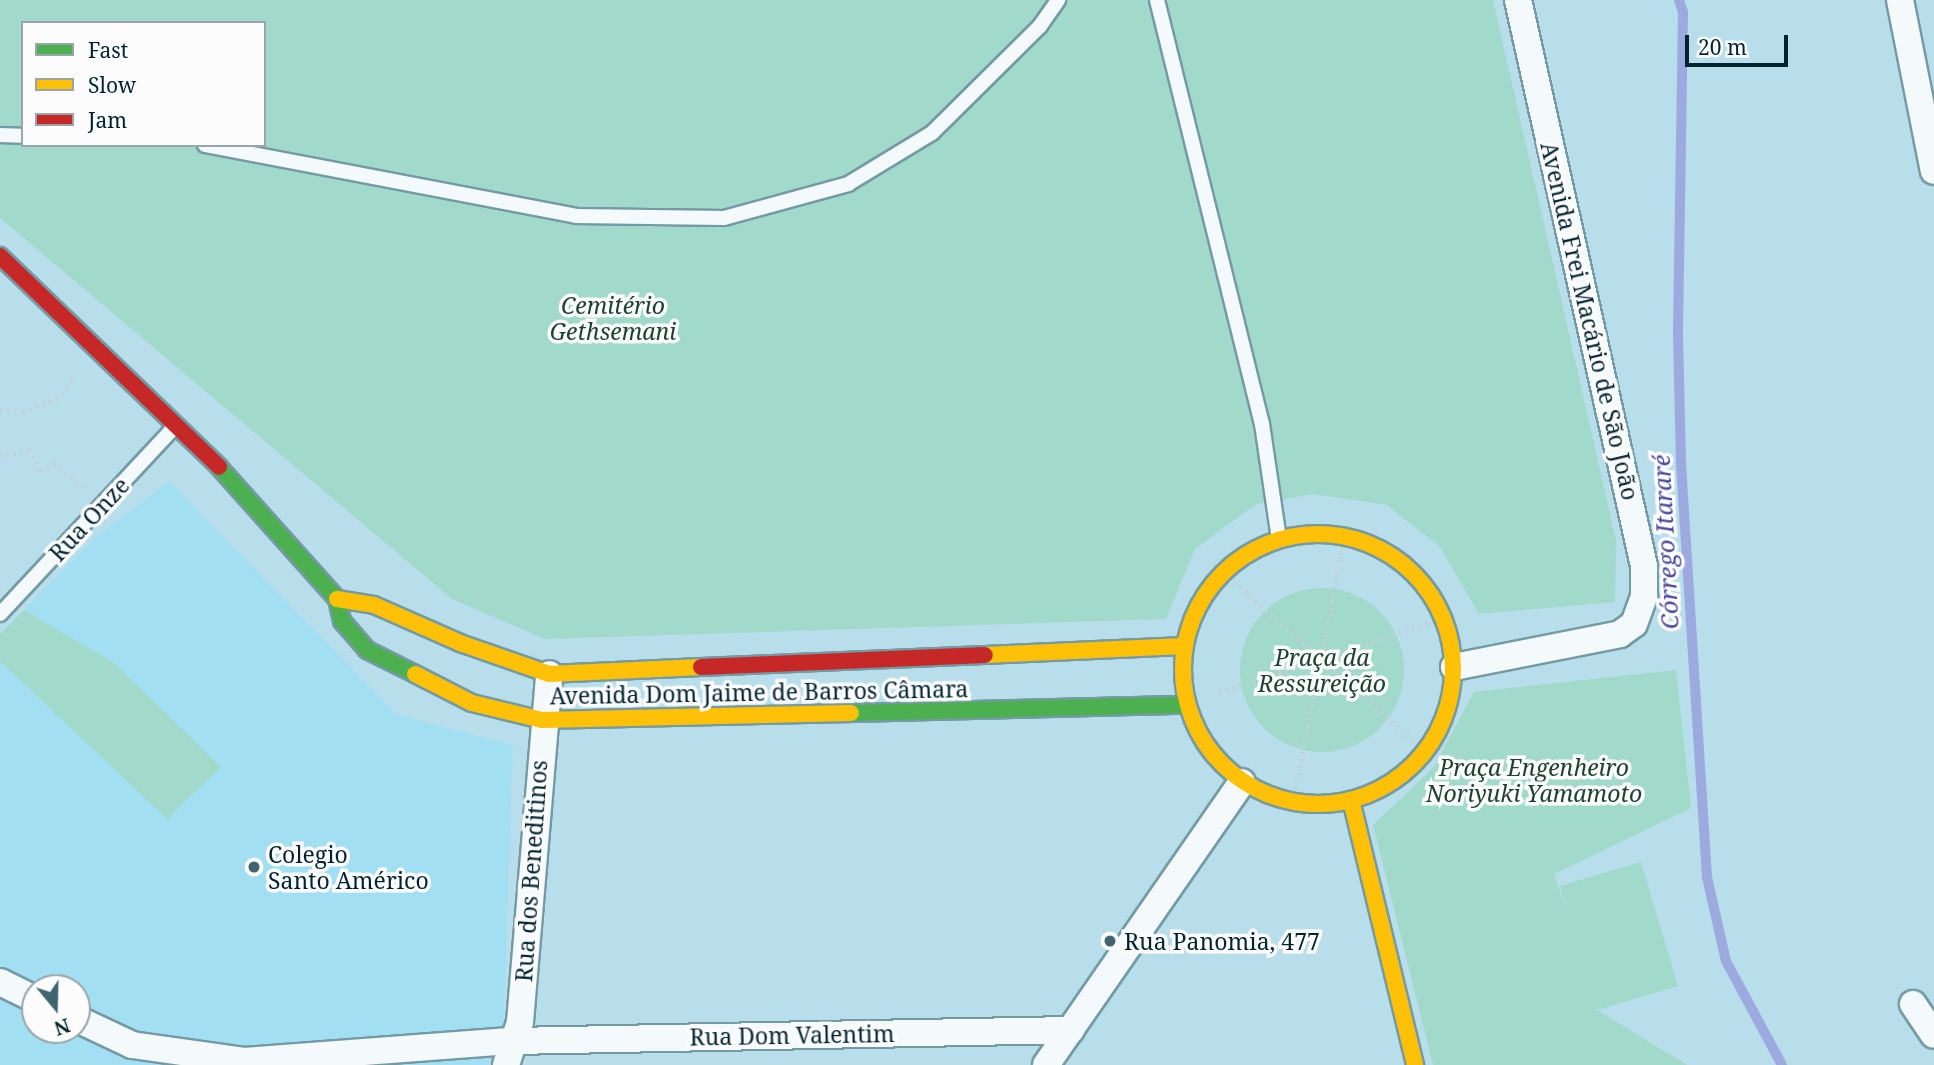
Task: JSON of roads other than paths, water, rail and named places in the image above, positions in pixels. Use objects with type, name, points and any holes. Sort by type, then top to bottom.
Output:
[{"type":"street","name":"Avenida Frei Macário de São João","points":[[1454,667],[1620,634],[1634,624],[1644,596],[1644,566],[1518,0]]},
{"type":"street","points":[[1900,0],[1931,141],[1934,171]]},
{"type":"street","name":"Avenida Dom Jaime de Barros Câmara","points":[[0,256],[177,424],[264,513],[337,599],[342,621],[366,650],[472,703],[542,720],[1186,705]]},
{"type":"street","points":[[1328,534],[1377,547],[1417,576],[1444,618],[1454,667],[1450,702],[1425,751],[1384,787],[1351,800],[1313,805],[1293,802],[1242,782],[1207,749],[1186,705],[1184,646],[1201,599],[1234,562],[1279,539],[1328,534]]},
{"type":"street","name":"Avenida Dom Jaime de Barros Câmara","points":[[337,599],[374,605],[460,643],[549,674],[1184,646]]},
{"type":"street","name":"Rua dos Beneditinos","points":[[510,1053],[520,1022],[542,720],[549,674]]},
{"type":"street","points":[[1046,1065],[1242,782]]},
{"type":"street","points":[[1351,800],[1415,1065]]},
{"type":"street","points":[[0,982],[21,992]]},
{"type":"street","points":[[1913,1004],[1934,1035]]},
{"type":"street","name":"Rua Dom Valentim","points":[[91,1026],[132,1045],[244,1061],[1071,1030]]},
{"type":"lane","points":[[215,147],[576,216],[724,218],[848,184],[932,133],[1040,26],[1058,0]]},
{"type":"lane","points":[[1157,0],[1262,424],[1279,539]]},
{"type":"lane","points":[[0,135],[21,136]]},
{"type":"lane","name":"Rua Onze","points":[[0,614],[177,424]]},
{"type":"waterway","name":"Córrego Itararé","points":[[1679,0],[1683,12],[1678,333],[1681,464],[1707,877],[1726,961],[1782,1065]]},
{"type":"place","name":"Colegio Santo Américo","points":[[254,867]]},
{"type":"place","name":"Rua Panomia, 477","points":[[1110,941]]},
{"type":"park label","name":"Cemitério Gethsemani","points":[[613,318]]},
{"type":"park label","name":"Praça da Ressureição","points":[[1322,670]]},
{"type":"park label","name":"Praça Engenheiro Noriyuki Yamamoto","points":[[1534,780]]}]
